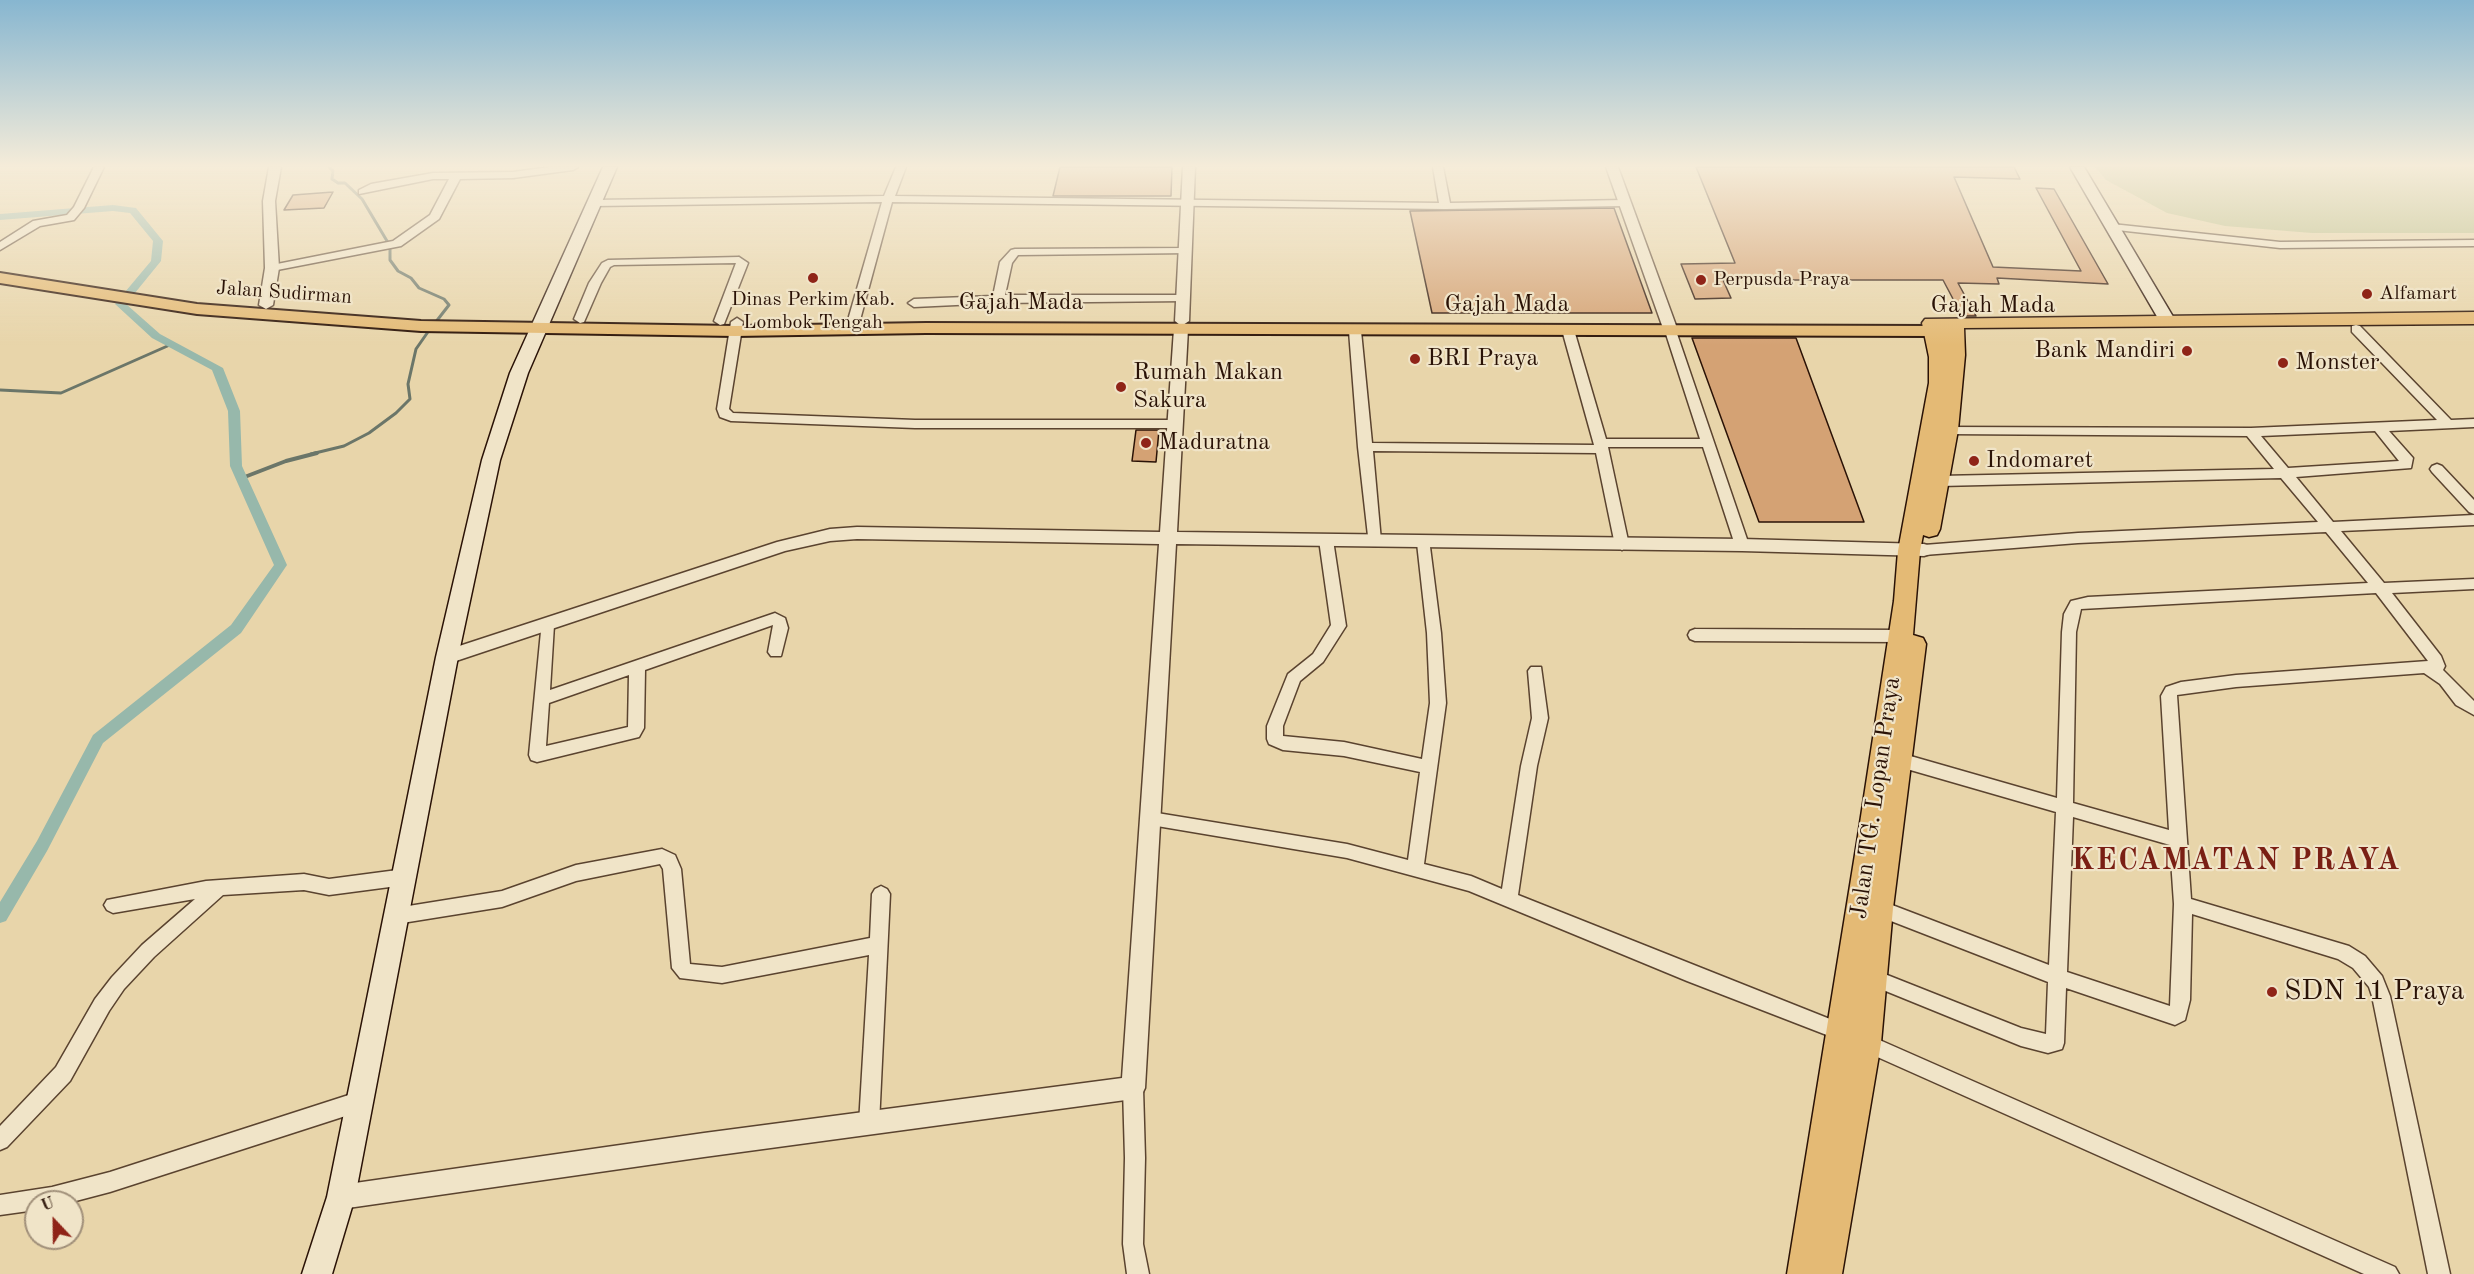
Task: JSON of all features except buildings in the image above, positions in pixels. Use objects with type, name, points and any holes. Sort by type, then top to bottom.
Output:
[{"type":"highway","name":"Gajah Mada","points":[[1944,327],[2167,320],[2474,318]]},
{"type":"highway","name":"Gajah Mada","points":[[1944,327],[2356,329],[2474,327]]},
{"type":"highway","name":"Jalan TG. Lopan Praya","points":[[1804,1274],[1854,1038],[1872,977],[1879,908],[1900,760],[1916,550],[1940,481],[1948,429],[1955,355],[1944,327]]},
{"type":"highway","name":"Jalan TG. Lopan Praya","points":[[1826,1274],[1900,636],[1916,550],[1939,382],[1939,357],[1944,327]]},
{"type":"main road","points":[[317,1274],[341,1197],[447,657],[491,460],[519,373],[584,226]]},
{"type":"main road","points":[[2112,227],[2167,320]]},
{"type":"main road","points":[[0,269],[107,292]]},
{"type":"main road","points":[[0,278],[149,298],[266,305],[422,321],[542,323]]},
{"type":"main road","name":"Jalan Sudirman","points":[[149,298],[249,314],[422,321]]},
{"type":"main road","name":"Gajah Mada","points":[[542,323],[580,319],[731,325],[854,320],[978,324]]},
{"type":"main road","points":[[447,321],[498,326],[542,323]]},
{"type":"main road","name":"Gajah Mada","points":[[542,323],[1944,327]]},
{"type":"main road","name":"Gajah Mada","points":[[1182,325],[1355,331],[1463,326],[1568,330],[1670,327]]},
{"type":"street","points":[[0,247],[32,226]]},
{"type":"street","points":[[266,305],[272,268],[270,226]]},
{"type":"street","points":[[272,268],[391,245],[421,226]]},
{"type":"street","points":[[854,320],[880,226]]},
{"type":"street","points":[[1138,1274],[1133,1244],[1135,1158],[1133,1088],[1187,226]]},
{"type":"street","points":[[1634,226],[1670,327],[1742,545]]},
{"type":"street","points":[[2112,227],[2280,245],[2474,243]]},
{"type":"street","points":[[998,299],[1006,262],[1015,252],[1185,252]]},
{"type":"street","points":[[580,319],[594,283],[606,265],[612,261],[739,260],[742,263],[731,325],[723,409],[725,414],[731,417],[915,424],[1175,424]]},
{"type":"street","points":[[914,303],[998,299],[1184,297]]},
{"type":"street","points":[[2356,329],[2448,424]]},
{"type":"street","points":[[1568,330],[1601,446],[1622,545]]},
{"type":"street","points":[[1355,331],[1374,541]]},
{"type":"street","points":[[1948,429],[2251,432],[2474,423]]},
{"type":"street","points":[[1940,481],[2287,473],[2406,465],[2406,458],[2378,426]]},
{"type":"street","points":[[1879,908],[2058,977],[2167,1015],[2176,1016],[2181,1000],[2183,904],[2169,696],[2171,691],[2181,687],[2236,681],[2438,666],[2436,660],[2332,527],[2251,432]]},
{"type":"street","points":[[1365,447],[1601,446],[1708,442]]},
{"type":"street","points":[[2437,469],[2474,509]]},
{"type":"street","points":[[447,657],[783,546],[830,535],[857,533],[1424,543],[1742,545],[1916,550],[2099,537],[2474,520]]},
{"type":"street","points":[[1326,540],[1339,626],[1318,658],[1293,678],[1275,726],[1275,740],[1283,744],[1344,749],[1427,767]]},
{"type":"street","points":[[1415,868],[1427,767],[1438,703],[1434,633],[1424,543]]},
{"type":"street","points":[[1872,977],[2021,1037],[2052,1044],[2056,1041],[2069,632],[2071,614],[2076,605],[2088,602],[2474,584]]},
{"type":"street","points":[[541,699],[637,668],[774,619],[780,622],[781,628],[776,652]]},
{"type":"street","points":[[547,625],[537,755],[632,734],[636,728],[637,668]]},
{"type":"street","points":[[1695,634],[1900,636]]},
{"type":"street","points":[[2429,668],[2445,680],[2462,701],[2474,709]]},
{"type":"street","points":[[1509,898],[1539,718],[1536,671]]},
{"type":"street","points":[[1900,760],[2178,840]]},
{"type":"street","points":[[1151,819],[1347,851],[1471,884],[1854,1038],[2388,1274]]},
{"type":"street","points":[[396,916],[493,901],[576,873],[665,856],[672,869],[681,968],[686,972],[722,975],[877,945]]},
{"type":"street","points":[[113,905],[219,888],[299,882],[329,887],[405,877]]},
{"type":"street","points":[[0,1140],[63,1074],[102,1005],[118,983],[148,951],[219,888]]},
{"type":"street","points":[[868,1124],[873,1077],[881,894]]},
{"type":"street","points":[[2183,904],[2343,952],[2359,962],[2376,982],[2387,1019],[2439,1274]]},
{"type":"street","points":[[341,1197],[704,1144],[1133,1088]]},
{"type":"street","points":[[0,1206],[52,1197],[110,1182],[361,1101]]},
{"type":"green space","points":[[2231,226],[2474,226],[2474,233],[2312,233]]},
{"type":"waterway","points":[[0,916],[42,846],[98,739],[236,629],[281,565],[236,466],[234,411],[217,368],[156,336],[120,304],[156,261],[158,241],[146,226]]},
{"type":"waterway","points":[[378,226],[390,246],[390,260],[398,271],[411,278],[419,288],[444,299],[449,305],[435,323]]},
{"type":"waterway","points":[[311,454],[344,446],[369,433],[396,413],[410,399],[408,384],[416,349],[430,329]]},
{"type":"waterway","points":[[0,390],[61,393],[172,344]]},
{"type":"waterway","points":[[242,478],[286,461],[317,453]]},
{"type":"place","name":"Dinas Perkim Kab. Lombok Tengah","points":[[813,278]]},
{"type":"place","name":"Perpusda Praya","points":[[1701,280]]},
{"type":"place","name":"Alfamart","points":[[2367,294]]},
{"type":"place","name":"Bank Mandiri","points":[[2187,351]]},
{"type":"place","name":"BRI Praya","points":[[1415,359]]},
{"type":"place","name":"Monster","points":[[2283,363]]},
{"type":"place","name":"Rumah Makan Sakura","points":[[1121,387]]},
{"type":"place","name":"Maduratna","points":[[1146,443]]},
{"type":"place","name":"Indomaret","points":[[1974,461]]},
{"type":"place","name":"SDN 11 Praya","points":[[2272,992]]},
{"type":"district","name":"KECAMATAN PRAYA","points":[[2236,861]]}]
